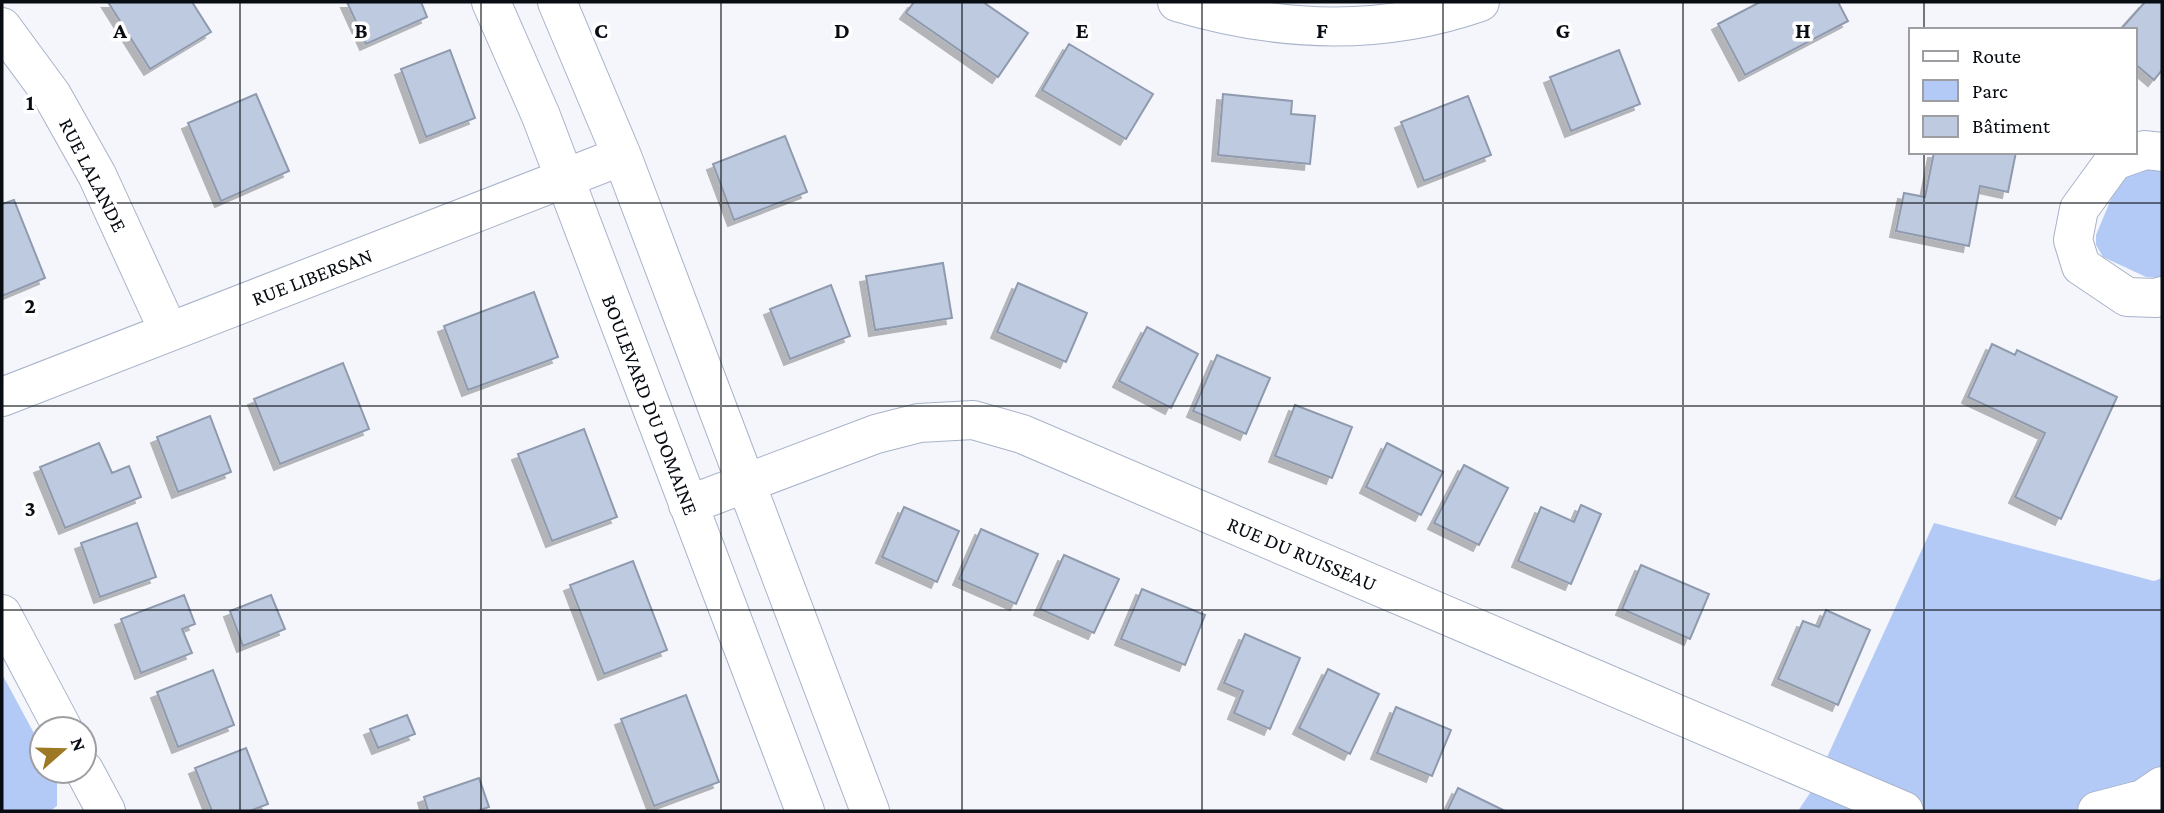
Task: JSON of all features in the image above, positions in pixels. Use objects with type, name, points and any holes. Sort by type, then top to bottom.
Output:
[{"type":"street","name":"BOULEVARD DU DOMAINE","points":[[491,2],[541,116],[804,811]]},
{"type":"street","points":[[557,2],[622,156],[870,811]]},
{"type":"street","points":[[1177,2],[1238,18],[1327,27],[1408,21],[1480,2]]},
{"type":"street","name":"RUE LALANDE","points":[[2,27],[52,95],[97,175],[169,332]]},
{"type":"street","points":[[2136,153],[2145,150],[2162,152]]},
{"type":"street","points":[[2134,154],[2114,161],[2078,209],[2073,240],[2081,266],[2127,297],[2162,296]]},
{"type":"street","name":"RUE LIBERSAN","points":[[2,397],[622,156]]},
{"type":"street","name":"RUE DU RUISSEAU","points":[[688,505],[876,434],[919,423],[973,420],[1023,434],[1905,811]]},
{"type":"street","points":[[2,614],[56,715]]},
{"type":"street","points":[[92,785],[106,811]]},
{"type":"street","points":[[2097,811],[2143,799],[2162,786]]},
{"type":"green space","points":[[2162,163],[2162,278],[2146,277],[2103,257],[2096,245],[2096,235],[2116,187],[2128,173]]},
{"type":"green space","points":[[1934,523],[2154,581],[2162,578],[2162,811],[1798,811],[1812,790]]},
{"type":"green space","points":[[2,674],[28,722],[28,785],[57,785],[57,806],[50,811],[2,811]]},
{"type":"building","points":[[108,2],[192,2],[211,32],[150,69]]},
{"type":"building","points":[[347,2],[421,2],[427,17],[366,44]]},
{"type":"building","points":[[914,2],[983,2],[1028,33],[998,77],[906,13]]},
{"type":"building","points":[[1760,2],[1838,2],[1848,21],[1745,75],[1718,24]]},
{"type":"building","points":[[2145,2],[2162,2],[2162,70],[2154,80],[2136,65],[2136,28],[2122,28]]},
{"type":"building","points":[[1069,44],[1153,94],[1126,139],[1042,90]]},
{"type":"building","points":[[450,50],[475,118],[426,137],[401,69]]},
{"type":"building","points":[[1619,50],[1640,104],[1571,131],[1550,77]]},
{"type":"building","points":[[256,94],[289,171],[221,201],[188,123]]},
{"type":"building","points":[[1223,94],[1292,101],[1291,114],[1315,116],[1310,164],[1218,155]]},
{"type":"building","points":[[1468,96],[1491,155],[1424,181],[1401,122]]},
{"type":"building","points":[[785,136],[807,192],[734,220],[713,164]]},
{"type":"building","points":[[1934,154],[2016,154],[2008,192],[1980,186],[1969,246],[1896,231],[1904,193],[1925,197]]},
{"type":"building","points":[[14,200],[45,278],[2,296],[2,204]]},
{"type":"building","points":[[943,263],[952,318],[875,330],[866,276]]},
{"type":"building","points":[[1018,283],[1087,313],[1066,362],[997,332]]},
{"type":"building","points":[[831,285],[850,336],[790,359],[770,309]]},
{"type":"building","points":[[534,292],[558,357],[468,390],[444,326]]},
{"type":"building","points":[[1147,327],[1198,354],[1171,408],[1119,381]]},
{"type":"building","points":[[1992,344],[2015,355],[2017,350],[2117,397],[2061,519],[2015,497],[2045,433],[1968,397]]},
{"type":"building","points":[[1217,355],[1270,378],[1246,434],[1193,411]]},
{"type":"building","points":[[343,363],[369,429],[280,464],[254,399]]},
{"type":"building","points":[[1295,405],[1352,427],[1332,478],[1275,456]]},
{"type":"building","points":[[210,416],[231,472],[178,492],[157,437]]},
{"type":"building","points":[[584,429],[617,517],[552,541],[518,454]]},
{"type":"building","points":[[99,443],[112,473],[129,466],[141,497],[65,528],[40,467]]},
{"type":"building","points":[[1387,443],[1443,472],[1421,515],[1366,487]]},
{"type":"building","points":[[1464,465],[1508,488],[1479,545],[1434,523]]},
{"type":"building","points":[[1581,505],[1601,514],[1571,584],[1518,561],[1541,507],[1574,522]]},
{"type":"building","points":[[904,507],[959,531],[937,582],[882,557]]},
{"type":"building","points":[[137,523],[156,577],[100,597],[81,543]]},
{"type":"building","points":[[981,529],[1038,554],[1016,604],[959,579]]},
{"type":"building","points":[[1064,555],[1119,579],[1094,633],[1040,609]]},
{"type":"building","points":[[633,561],[667,650],[604,674],[570,585]]},
{"type":"building","points":[[1641,565],[1709,594],[1690,639],[1622,609]]},
{"type":"building","points":[[1142,589],[1205,615],[1185,665],[1121,639]]},
{"type":"building","points":[[184,595],[195,624],[182,629],[192,653],[141,673],[121,619]]},
{"type":"building","points":[[271,595],[285,629],[243,646],[230,611]]},
{"type":"building","points":[[1826,610],[1870,630],[1838,705],[1778,679],[1803,621],[1819,627]]},
{"type":"building","points":[[1245,634],[1300,658],[1270,729],[1234,713],[1243,691],[1224,683]]},
{"type":"building","points":[[1328,669],[1379,694],[1350,754],[1299,728]]},
{"type":"building","points":[[213,670],[234,725],[178,747],[157,692]]},
{"type":"building","points":[[686,695],[719,782],[654,806],[621,719]]},
{"type":"building","points":[[1396,707],[1451,730],[1432,776],[1377,753]]},
{"type":"building","points":[[407,715],[415,734],[378,748],[370,729]]},
{"type":"building","points":[[246,748],[268,804],[250,811],[212,811],[195,768]]},
{"type":"building","points":[[479,778],[489,807],[478,811],[428,811],[424,797]]},
{"type":"building","points":[[1458,788],[1505,811],[1447,811]]}]
